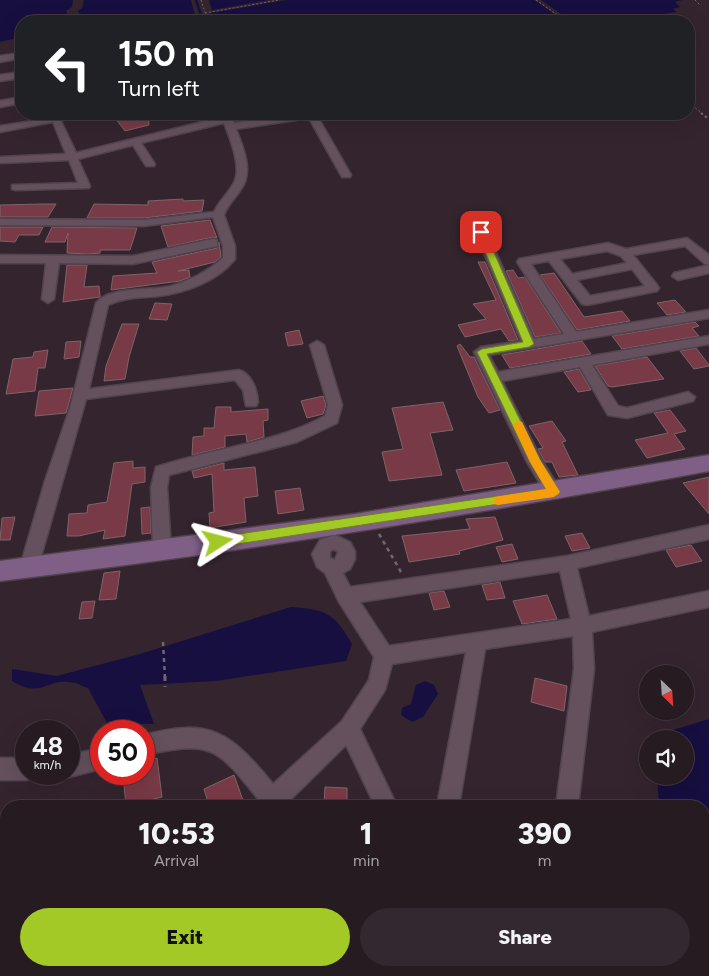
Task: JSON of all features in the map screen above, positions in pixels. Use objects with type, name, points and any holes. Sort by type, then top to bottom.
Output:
[{"type":"main road","points":[[0,571],[162,550],[333,534],[371,520],[554,492],[709,463]]},
{"type":"street","points":[[0,59],[15,57]]},
{"type":"street","points":[[0,78],[15,75]]},
{"type":"street","points":[[0,104],[15,101]]},
{"type":"street","points":[[0,129],[50,120]]},
{"type":"street","points":[[16,187],[85,186],[56,120]]},
{"type":"street","points":[[0,160],[74,157],[228,120],[239,149],[242,178],[237,188],[224,201],[218,215],[228,246],[229,259],[220,267],[188,285],[167,291],[113,296],[102,302],[80,395],[29,567]]},
{"type":"street","points":[[315,120],[346,175]]},
{"type":"street","points":[[136,143],[150,164]]},
{"type":"street","points":[[0,222],[144,223],[210,214]]},
{"type":"street","points":[[481,232],[529,344]]},
{"type":"street","points":[[573,337],[523,262],[608,247],[625,252],[687,242],[709,261]]},
{"type":"street","points":[[0,259],[133,260],[213,243]]},
{"type":"street","points":[[552,257],[587,301],[654,288],[625,252]]},
{"type":"street","points":[[48,299],[53,259]]},
{"type":"street","points":[[568,278],[635,265]]},
{"type":"street","points":[[678,276],[709,269]]},
{"type":"street","points":[[554,492],[535,462],[482,352],[709,314]]},
{"type":"street","points":[[493,378],[709,340]]},
{"type":"street","points":[[162,550],[159,487],[162,471],[228,453],[268,446],[321,426],[332,419],[335,405],[316,345]]},
{"type":"street","points":[[584,363],[613,411],[627,413],[688,397]]},
{"type":"street","points":[[80,395],[239,375],[250,389],[251,402]]},
{"type":"street","points":[[345,596],[567,563],[709,532]]},
{"type":"street","points":[[274,800],[349,728],[378,682],[384,656],[334,577],[333,567],[323,562],[320,553],[333,534]]},
{"type":"street","points":[[567,563],[582,626],[584,669],[568,800]]},
{"type":"street","points":[[384,656],[582,626],[709,599]]},
{"type":"street","points":[[449,800],[477,642]]},
{"type":"street","points":[[349,728],[383,800]]},
{"type":"street","points":[[155,741],[168,737],[206,737],[234,752],[267,800]]},
{"type":"street","points":[[0,769],[15,769]]},
{"type":"path","points":[[201,0],[205,13],[279,0]]},
{"type":"path","points":[[536,0],[557,15]]},
{"type":"path","points":[[695,0],[700,5]]},
{"type":"path","points":[[695,108],[706,117],[709,116]]},
{"type":"path","points":[[371,520],[409,585]]},
{"type":"path","points":[[163,642],[165,687]]},
{"type":"shaded area","points":[[0,0],[73,0],[72,7],[66,11],[68,15],[15,15],[15,38],[0,42]]},
{"type":"shaded area","points":[[84,0],[191,0],[195,15],[80,15],[78,11],[82,8]]},
{"type":"shaded area","points":[[209,0],[269,0],[212,10]]},
{"type":"shaded area","points":[[286,0],[534,0],[556,15],[212,15],[211,13]]},
{"type":"shaded area","points":[[541,0],[682,0],[675,2],[680,7],[673,9],[677,12],[656,15],[562,15]]},
{"type":"shaded area","points":[[291,607],[313,610],[328,615],[340,625],[352,644],[346,661],[216,681],[140,685],[153,720],[105,720],[88,688],[76,683],[61,682],[30,688],[12,681],[12,669],[57,676],[140,654]]},
{"type":"shaded area","points":[[425,681],[434,685],[438,694],[423,717],[412,722],[401,715],[402,708],[411,704],[416,685]]},
{"type":"shaded area","points":[[709,719],[709,800],[659,800],[658,785],[694,785],[694,730],[673,730]]},
{"type":"building","points":[[117,120],[149,120],[149,125],[125,131]]},
{"type":"building","points":[[183,199],[183,201],[204,200],[202,211],[144,218],[87,218],[94,204],[148,205],[148,201]]},
{"type":"building","points":[[56,204],[48,217],[0,217],[0,205]]},
{"type":"building","points":[[210,220],[217,238],[213,237],[168,247],[161,226]]},
{"type":"building","points":[[0,227],[43,227],[39,235],[19,235],[15,242],[0,241]]},
{"type":"building","points":[[52,227],[137,228],[130,250],[100,250],[100,253],[89,254],[67,253],[68,233],[65,242],[45,242]]},
{"type":"building","points":[[219,242],[221,257],[215,262],[178,271],[189,270],[190,277],[180,281],[111,290],[113,276],[157,273],[152,262],[217,248]]},
{"type":"building","points":[[478,262],[485,262],[518,340],[509,341],[501,329],[465,337],[458,325],[486,319],[473,304],[496,300]]},
{"type":"building","points":[[67,265],[87,265],[84,287],[99,286],[100,297],[63,302]]},
{"type":"building","points":[[513,270],[518,278],[525,277],[561,333],[535,337],[506,271]]},
{"type":"building","points":[[554,273],[584,317],[622,311],[630,321],[577,330],[540,275]]},
{"type":"building","points":[[675,300],[686,312],[667,315],[657,303]]},
{"type":"building","points":[[155,303],[172,304],[167,320],[149,319]]},
{"type":"building","points":[[695,322],[699,326],[692,328],[699,336],[622,349],[612,336]]},
{"type":"building","points":[[122,324],[139,324],[129,357],[125,379],[104,381],[106,366]]},
{"type":"building","points":[[299,330],[303,344],[288,346],[285,333]]},
{"type":"building","points":[[81,341],[79,357],[64,359],[66,342]]},
{"type":"building","points":[[582,341],[591,354],[510,368],[502,355]]},
{"type":"building","points":[[460,344],[470,357],[474,357],[500,410],[489,413],[478,397],[457,346]]},
{"type":"building","points":[[696,348],[709,366],[694,369],[680,351]]},
{"type":"building","points":[[48,350],[45,368],[38,368],[35,391],[6,394],[13,359],[33,357],[34,352]]},
{"type":"building","points":[[647,357],[664,379],[612,387],[608,386],[595,366]]},
{"type":"building","points":[[579,369],[591,390],[578,392],[564,372]]},
{"type":"building","points":[[73,388],[66,413],[35,416],[39,391]]},
{"type":"building","points":[[323,396],[326,405],[323,414],[307,418],[301,401]]},
{"type":"building","points":[[443,402],[453,430],[430,433],[442,475],[389,481],[382,452],[403,449],[392,408]]},
{"type":"building","points":[[216,407],[231,407],[231,412],[268,409],[268,420],[263,421],[264,437],[247,442],[246,434],[225,436],[225,447],[192,455],[193,437],[204,436],[204,428],[214,428]]},
{"type":"building","points":[[670,410],[686,431],[674,434],[685,449],[647,458],[635,440],[668,433],[654,413]]},
{"type":"building","points":[[552,421],[566,441],[562,442],[578,475],[559,477],[552,462],[545,462],[538,449],[543,448],[529,426]]},
{"type":"building","points":[[133,461],[133,468],[145,467],[145,482],[132,484],[125,536],[103,539],[105,530],[79,536],[67,536],[69,514],[87,513],[88,505],[107,502],[114,463]]},
{"type":"building","points":[[507,462],[516,483],[464,491],[456,470]]},
{"type":"building","points":[[224,463],[224,470],[255,467],[258,496],[244,498],[246,522],[210,528],[209,513],[214,512],[212,474],[194,478],[192,471]]},
{"type":"building","points":[[709,477],[709,514],[683,483]]},
{"type":"building","points":[[300,488],[304,510],[278,514],[275,491]]},
{"type":"building","points":[[150,507],[151,533],[142,534],[141,508]]},
{"type":"building","points":[[15,517],[10,540],[0,540],[2,518]]},
{"type":"building","points":[[495,517],[503,540],[459,551],[460,554],[409,562],[402,536],[470,529],[466,519]]},
{"type":"building","points":[[582,533],[590,548],[572,551],[565,536]]},
{"type":"building","points":[[512,544],[518,559],[502,562],[496,547]]},
{"type":"building","points":[[691,545],[702,561],[676,567],[666,550]]},
{"type":"building","points":[[120,571],[116,599],[99,600],[104,573]]},
{"type":"building","points":[[500,582],[505,598],[487,600],[482,585]]},
{"type":"building","points":[[444,591],[450,607],[434,610],[429,593]]},
{"type":"building","points":[[547,595],[557,619],[522,624],[513,601]]},
{"type":"building","points":[[95,601],[92,618],[79,619],[82,602]]},
{"type":"building","points":[[535,678],[567,686],[564,711],[531,702]]},
{"type":"building","points":[[157,758],[162,797],[150,800],[125,800],[124,785],[155,785],[155,759]]},
{"type":"building","points":[[234,775],[243,800],[207,800],[204,789]]},
{"type":"building","points":[[325,787],[347,788],[347,800],[324,800]]},
{"type":"waterway","points":[[196,0],[201,15]]},
{"type":"slow traffic","points":[[498,501],[554,492],[535,462],[518,425]]},
{"type":"route","points":[[218,542],[554,492],[535,462],[482,352],[529,344],[481,232]]}]
